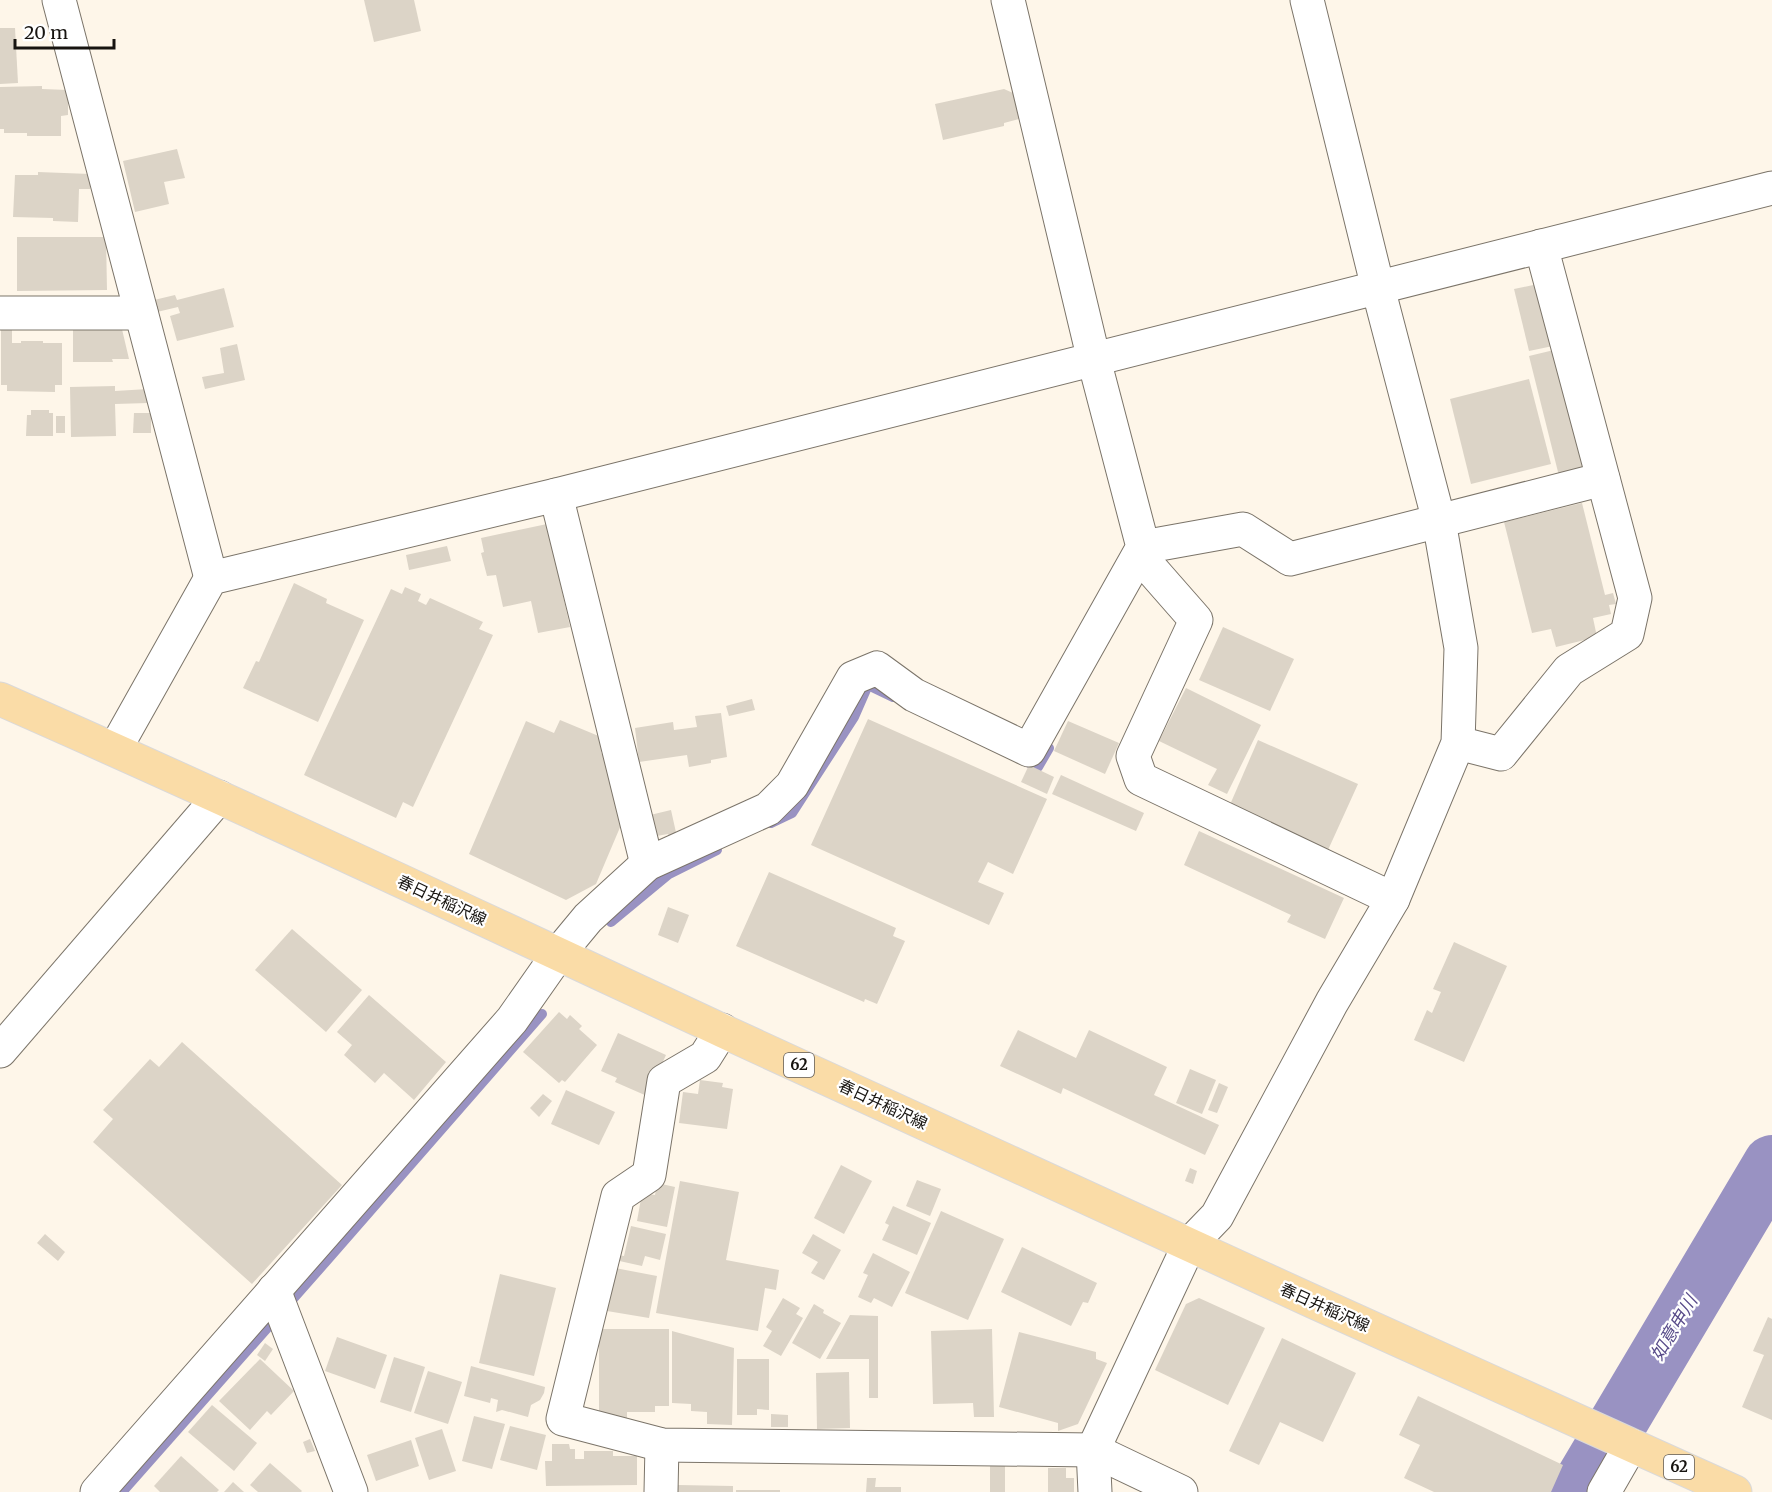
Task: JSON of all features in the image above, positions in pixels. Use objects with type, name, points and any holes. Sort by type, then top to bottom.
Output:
[{"type":"main road","name":"春日井稲沢線","points":[[0,699],[115,749],[1189,1245],[1735,1492]]},
{"type":"street","points":[[59,0],[211,578],[115,749]]},
{"type":"street","points":[[1008,0],[1141,551],[1196,620],[1132,756],[1141,779],[1393,899]]},
{"type":"street","points":[[1095,1492],[1094,1450],[1189,1245],[1217,1216],[1332,1002],[1393,899],[1458,743],[1461,648],[1439,521],[1378,288],[1307,0]]},
{"type":"street","points":[[211,578],[556,495],[1772,188]]},
{"type":"street","points":[[1458,743],[1501,754],[1569,670],[1627,634],[1635,598],[1541,246]]},
{"type":"street","points":[[0,313],[141,313]]},
{"type":"street","points":[[97,1492],[512,1020],[559,953],[588,918],[647,864],[768,809],[792,785],[853,678],[877,668],[914,695],[1029,750],[1141,551],[1243,529],[1290,559],[1603,479]]},
{"type":"street","points":[[556,495],[647,864]]},
{"type":"street","points":[[0,1051],[219,797]]},
{"type":"street","points":[[722,1030],[705,1057],[664,1081],[649,1175],[618,1196],[563,1419],[662,1445],[1094,1450],[1181,1492]]},
{"type":"street","points":[[275,1291],[351,1492]]},
{"type":"street","points":[[1604,1492],[1617,1439]]},
{"type":"street","points":[[661,1492],[662,1445]]},
{"type":"building","points":[[364,0],[414,0],[421,31],[374,42]]},
{"type":"building","points":[[0,28],[15,28],[18,83],[0,84]]},
{"type":"building","points":[[42,86],[42,89],[68,90],[68,115],[61,116],[61,136],[4,133],[4,129],[0,129],[0,87]]},
{"type":"building","points":[[1004,89],[1013,93],[1019,119],[1004,123],[1004,126],[943,140],[935,104]]},
{"type":"building","points":[[177,149],[185,178],[164,182],[169,204],[135,212],[123,161]]},
{"type":"building","points":[[38,172],[90,174],[90,189],[79,189],[78,222],[53,221],[53,218],[13,217],[15,175],[38,175]]},
{"type":"building","points":[[17,237],[106,237],[107,290],[17,291]]},
{"type":"building","points":[[1538,284],[1553,346],[1529,351],[1514,289]]},
{"type":"building","points":[[224,288],[234,327],[177,341],[170,316],[180,313],[178,307],[157,312],[154,300],[175,295],[177,300]]},
{"type":"building","points":[[1,324],[12,324],[12,343],[43,341],[43,343],[62,343],[62,385],[55,385],[55,392],[7,391],[7,385],[1,385]]},
{"type":"building","points":[[121,325],[129,359],[112,359],[113,362],[73,362],[73,326]]},
{"type":"building","points":[[237,344],[245,380],[205,389],[202,377],[224,373],[220,348]]},
{"type":"building","points":[[1554,350],[1585,469],[1559,476],[1529,356]]},
{"type":"building","points":[[1529,379],[1551,464],[1471,484],[1450,399]]},
{"type":"building","points":[[115,386],[115,391],[148,389],[148,403],[115,404],[116,436],[71,437],[70,387]]},
{"type":"building","points":[[31,410],[49,410],[49,413],[53,413],[53,436],[26,436],[27,415],[31,415]]},
{"type":"building","points":[[134,413],[151,413],[151,433],[133,433]]},
{"type":"building","points":[[56,416],[65,416],[65,433],[56,433]]},
{"type":"building","points":[[1582,503],[1605,595],[1613,593],[1616,604],[1609,605],[1611,614],[1593,618],[1597,637],[1556,647],[1551,629],[1532,633],[1504,522]]},
{"type":"building","points":[[547,524],[570,627],[538,633],[531,601],[503,607],[496,575],[487,576],[481,553],[484,552],[481,538]]},
{"type":"building","points":[[447,546],[451,561],[409,570],[406,555]]},
{"type":"building","points":[[294,583],[327,599],[326,603],[364,620],[318,722],[243,688],[256,661],[259,662]]},
{"type":"building","points":[[405,587],[421,594],[418,601],[426,605],[430,598],[483,622],[479,629],[493,635],[413,807],[403,802],[396,818],[304,775],[391,589],[402,594]]},
{"type":"building","points":[[1223,627],[1294,659],[1270,711],[1199,680]]},
{"type":"building","points":[[1186,688],[1261,725],[1227,794],[1208,785],[1217,769],[1159,741]]},
{"type":"building","points":[[752,699],[755,710],[729,716],[726,706]]},
{"type":"building","points":[[721,713],[727,757],[689,767],[687,755],[639,762],[635,728],[673,722],[674,730],[697,727],[695,716]]},
{"type":"building","points":[[868,719],[1047,799],[1013,874],[988,862],[978,882],[1004,893],[989,925],[811,845]]},
{"type":"building","points":[[560,720],[601,737],[603,747],[601,753],[605,755],[621,825],[596,884],[566,900],[469,854],[526,721],[554,733]]},
{"type":"building","points":[[1068,721],[1119,743],[1105,774],[1054,751]]},
{"type":"building","points":[[1258,740],[1358,784],[1328,850],[1229,807]]},
{"type":"building","points":[[1029,765],[1054,777],[1047,794],[1021,782]]},
{"type":"building","points":[[1061,775],[1144,813],[1136,831],[1052,794]]},
{"type":"building","points":[[671,810],[677,837],[670,838],[668,834],[651,837],[646,816]]},
{"type":"building","points":[[1199,831],[1344,898],[1325,939],[1287,922],[1291,915],[1184,865]]},
{"type":"building","points":[[769,872],[896,928],[893,936],[905,941],[877,1004],[865,999],[864,1002],[736,946]]},
{"type":"building","points":[[668,907],[689,915],[678,943],[658,935]]},
{"type":"building","points":[[292,929],[362,990],[326,1032],[255,970]]},
{"type":"building","points":[[1454,942],[1507,966],[1464,1062],[1414,1040],[1427,1010],[1432,1013],[1441,992],[1433,989]]},
{"type":"building","points":[[369,995],[446,1062],[414,1100],[384,1073],[375,1083],[344,1055],[352,1045],[337,1032]]},
{"type":"building","points":[[559,1012],[567,1019],[570,1015],[582,1026],[579,1029],[597,1045],[565,1082],[562,1080],[559,1083],[523,1052]]},
{"type":"building","points":[[1018,1030],[1076,1058],[1089,1030],[1167,1067],[1154,1095],[1219,1125],[1205,1155],[1063,1088],[1061,1094],[1000,1066]]},
{"type":"building","points":[[618,1033],[666,1055],[647,1096],[615,1082],[617,1078],[601,1071]]},
{"type":"building","points":[[182,1042],[342,1185],[252,1284],[93,1142],[113,1119],[103,1110],[150,1059],[159,1067]]},
{"type":"building","points":[[1190,1069],[1216,1080],[1202,1114],[1176,1103]]},
{"type":"building","points":[[700,1080],[723,1083],[722,1087],[733,1089],[727,1129],[679,1123],[683,1092],[698,1094]]},
{"type":"building","points":[[1219,1083],[1228,1087],[1217,1113],[1208,1110]]},
{"type":"building","points":[[566,1090],[615,1112],[599,1145],[551,1124]]},
{"type":"building","points":[[543,1094],[552,1101],[539,1117],[530,1108]]},
{"type":"building","points":[[841,1165],[872,1181],[844,1234],[814,1218]]},
{"type":"building","points":[[1190,1168],[1197,1171],[1193,1184],[1185,1181]]},
{"type":"building","points":[[917,1180],[941,1189],[930,1216],[906,1206]]},
{"type":"building","points":[[680,1181],[739,1192],[726,1260],[779,1270],[776,1290],[765,1288],[758,1331],[656,1313]]},
{"type":"building","points":[[657,1183],[675,1187],[667,1227],[637,1221],[642,1193],[655,1195]]},
{"type":"building","points":[[893,1206],[931,1223],[917,1255],[882,1240],[889,1225],[885,1223]]},
{"type":"building","points":[[941,1211],[1004,1239],[968,1320],[905,1293]]},
{"type":"building","points":[[631,1226],[666,1234],[660,1260],[645,1256],[642,1266],[615,1260],[617,1255],[624,1256]]},
{"type":"building","points":[[45,1234],[65,1252],[58,1261],[37,1243]]},
{"type":"building","points":[[813,1234],[841,1250],[824,1280],[811,1273],[818,1262],[802,1253]]},
{"type":"building","points":[[1022,1247],[1097,1283],[1088,1303],[1083,1302],[1071,1326],[1001,1292]]},
{"type":"building","points":[[873,1253],[910,1272],[892,1307],[874,1298],[871,1303],[858,1297],[868,1275],[863,1273]]},
{"type":"building","points":[[615,1268],[657,1276],[649,1318],[607,1311]]},
{"type":"building","points":[[500,1274],[556,1288],[534,1376],[479,1363]]},
{"type":"building","points":[[783,1298],[800,1308],[796,1314],[803,1318],[781,1356],[763,1346],[772,1331],[766,1327]]},
{"type":"building","points":[[1199,1298],[1265,1328],[1228,1405],[1155,1370],[1186,1304]]},
{"type":"building","points":[[814,1304],[824,1310],[823,1313],[841,1323],[820,1359],[792,1343]]},
{"type":"building","points":[[850,1315],[878,1316],[878,1398],[869,1398],[869,1359],[826,1359]]},
{"type":"building","points":[[1768,1317],[1772,1319],[1772,1420],[1742,1407],[1764,1355],[1753,1351]]},
{"type":"building","points":[[599,1329],[669,1329],[669,1406],[655,1406],[655,1412],[627,1412],[627,1419],[599,1419]]},
{"type":"building","points":[[992,1329],[994,1417],[974,1417],[973,1403],[933,1404],[931,1331]]},
{"type":"building","points":[[672,1331],[734,1348],[732,1425],[707,1424],[707,1412],[691,1411],[691,1404],[672,1403]]},
{"type":"building","points":[[1019,1332],[1096,1352],[1096,1359],[1107,1363],[1078,1424],[1058,1431],[1058,1423],[999,1407]]},
{"type":"building","points":[[337,1337],[387,1355],[375,1389],[325,1371]]},
{"type":"building","points":[[1282,1338],[1356,1373],[1323,1442],[1280,1422],[1259,1465],[1229,1451]]},
{"type":"building","points":[[265,1343],[273,1349],[265,1361],[257,1355]]},
{"type":"building","points":[[394,1357],[425,1367],[411,1412],[380,1402]]},
{"type":"building","points":[[260,1359],[294,1391],[271,1415],[267,1411],[250,1430],[219,1401]]},
{"type":"building","points":[[737,1359],[769,1359],[769,1410],[757,1409],[757,1415],[737,1415]]},
{"type":"building","points":[[471,1366],[545,1387],[544,1393],[540,1400],[531,1405],[528,1417],[502,1410],[496,1412],[498,1400],[491,1398],[490,1403],[464,1396]]},
{"type":"building","points":[[428,1371],[462,1382],[448,1424],[414,1413]]},
{"type":"building","points":[[849,1372],[850,1428],[817,1429],[816,1373]]},
{"type":"building","points":[[1418,1396],[1563,1465],[1551,1492],[1434,1492],[1404,1478],[1420,1445],[1399,1435]]},
{"type":"building","points":[[212,1405],[257,1443],[234,1471],[188,1432]]},
{"type":"building","points":[[771,1414],[788,1415],[788,1427],[771,1427]]},
{"type":"building","points":[[474,1416],[505,1424],[492,1469],[462,1461]]},
{"type":"building","points":[[510,1426],[546,1435],[537,1470],[500,1460]]},
{"type":"building","points":[[442,1429],[456,1471],[429,1480],[415,1438]]},
{"type":"building","points":[[310,1439],[315,1451],[307,1453],[303,1442]]},
{"type":"building","points":[[411,1440],[419,1466],[376,1481],[367,1455]]},
{"type":"building","points":[[552,1444],[569,1444],[570,1449],[575,1449],[575,1459],[584,1459],[584,1451],[613,1451],[613,1456],[637,1456],[637,1485],[546,1486],[545,1461],[552,1461]]},
{"type":"building","points":[[181,1456],[219,1490],[217,1492],[160,1492],[154,1486]]},
{"type":"building","points":[[270,1463],[302,1491],[258,1492],[250,1485]]},
{"type":"building","points":[[990,1466],[1005,1466],[1005,1492],[990,1492]]},
{"type":"building","points":[[1048,1468],[1066,1468],[1066,1478],[1074,1478],[1074,1492],[1048,1492]]},
{"type":"building","points":[[867,1478],[876,1478],[875,1487],[901,1487],[901,1492],[866,1492]]},
{"type":"building","points":[[233,1482],[244,1492],[224,1492]]},
{"type":"building","points":[[678,1485],[733,1486],[733,1492],[678,1492]]},
{"type":"building","points":[[736,1490],[780,1490],[780,1492],[736,1492]]},
{"type":"waterway","points":[[771,823],[792,813],[854,717],[868,685],[893,697]]},
{"type":"waterway","points":[[1021,759],[1038,767],[1049,748]]},
{"type":"waterway","points":[[611,922],[669,874],[717,850]]},
{"type":"waterway","points":[[123,1491],[542,1014]]},
{"type":"waterway","name":"如意申川","points":[[1577,1492],[1772,1164]]}]
